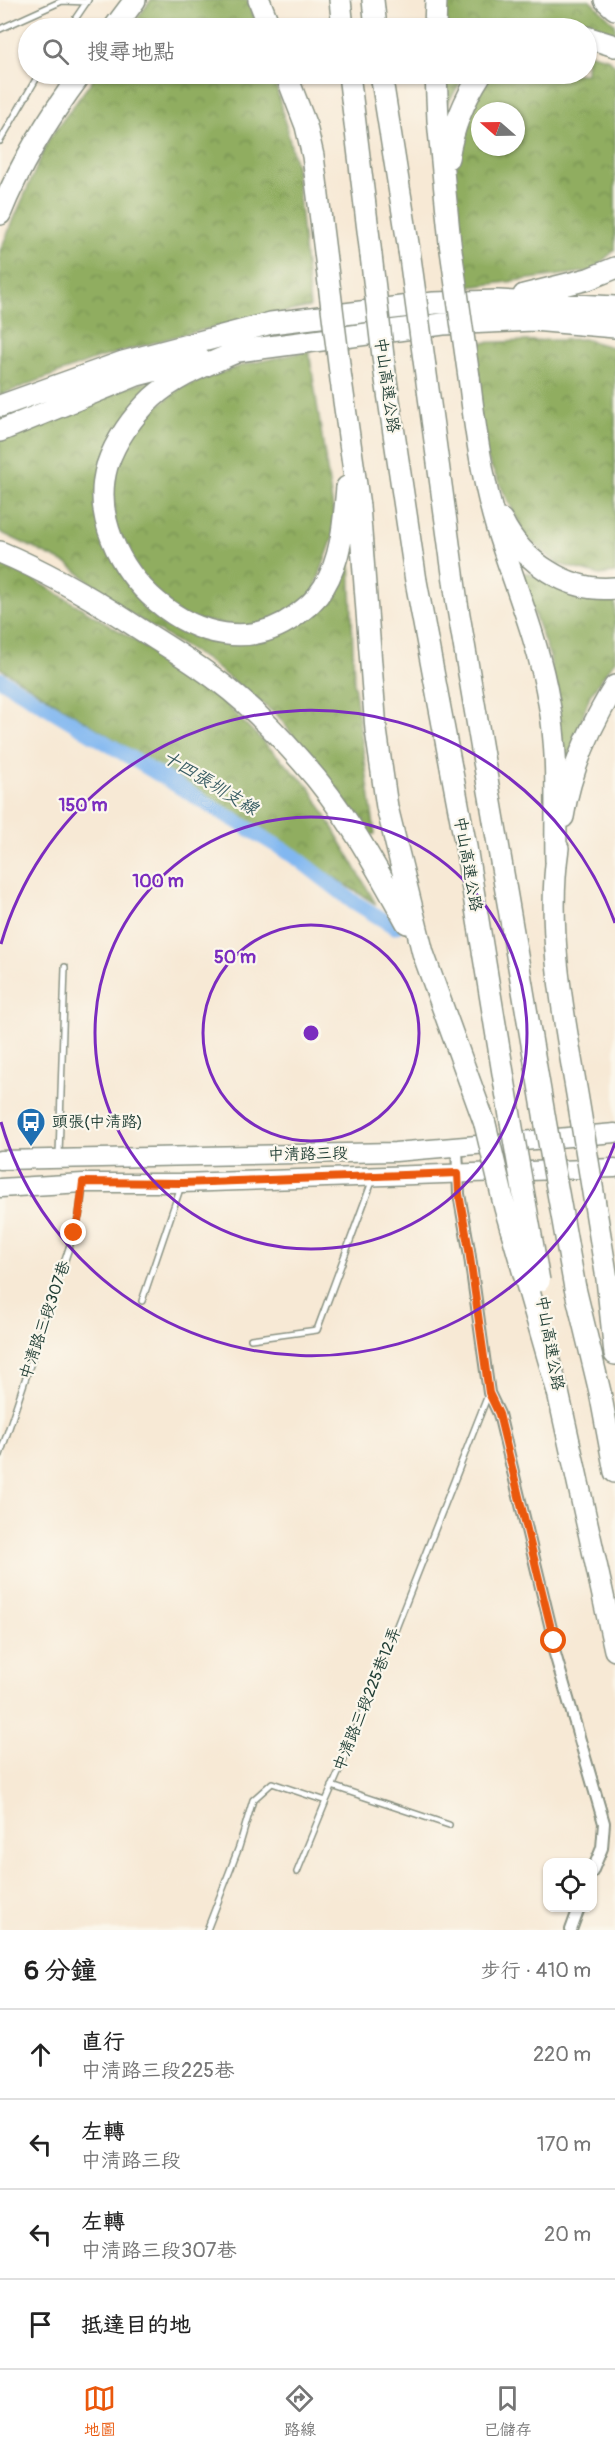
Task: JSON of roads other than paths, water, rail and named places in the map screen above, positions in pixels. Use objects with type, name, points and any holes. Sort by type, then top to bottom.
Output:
[{"type":"highway","points":[[122,18],[135,0]]},
{"type":"highway","points":[[259,0],[266,18]]},
{"type":"highway","points":[[340,0],[342,18]]},
{"type":"highway","points":[[373,0],[375,18]]},
{"type":"highway","points":[[435,18],[436,0]]},
{"type":"highway","points":[[605,0],[615,9]]},
{"type":"highway","points":[[597,40],[615,46]]},
{"type":"highway","points":[[0,214],[29,154],[74,84]]},
{"type":"highway","points":[[290,84],[306,126],[313,156],[359,506],[376,730],[387,807],[423,953],[485,1124],[506,1208],[558,1392]]},
{"type":"highway","name":"中山高速公路","points":[[350,84],[385,373],[416,581],[466,847],[558,1392],[615,1650]]},
{"type":"highway","name":"中山高速公路","points":[[383,84],[409,250],[457,603],[575,1288],[600,1392],[615,1472]]},
{"type":"highway","points":[[437,84],[450,243],[477,443],[486,489],[538,649],[550,705],[555,759],[554,912],[559,974],[607,1279],[615,1354]]},
{"type":"highway","points":[[444,188],[452,136],[466,97],[474,84]]},
{"type":"highway","points":[[498,301],[588,279],[615,268]]},
{"type":"highway","points":[[0,406],[123,362],[271,322],[434,303],[498,301],[615,307]]},
{"type":"highway","points":[[533,320],[615,338]]},
{"type":"highway","points":[[0,431],[137,375],[243,349],[443,324],[533,320],[615,327]]},
{"type":"highway","points":[[243,349],[189,373],[152,398],[117,441],[107,467],[104,513],[110,538],[118,555],[134,578],[158,602],[172,613],[200,627],[228,635],[255,634],[285,623],[312,603],[329,575],[344,530],[350,447]]},
{"type":"highway","points":[[486,489],[506,528],[529,558],[561,579],[588,588],[615,588]]},
{"type":"highway","points":[[0,539],[42,558],[115,613]]},
{"type":"highway","points":[[0,552],[65,583],[115,613],[220,682],[260,718],[304,764],[342,813],[373,860],[423,953]]},
{"type":"highway","points":[[556,861],[565,806],[574,774],[590,732],[615,686]]},
{"type":"main road","name":"中清路三段","points":[[0,1160],[395,1152],[615,1133]]},
{"type":"main road","name":"中清路三段","points":[[0,1188],[83,1182],[182,1183],[615,1168]]},
{"type":"street","points":[[457,1148],[459,1194],[489,1393],[499,1414],[554,1641],[553,1647],[604,1824],[602,1848],[597,1860]]},
{"type":"street","points":[[571,1930],[578,1912]]},
{"type":"lane","points":[[24,18],[62,1],[88,1]]},
{"type":"lane","points":[[76,18],[88,1]]},
{"type":"lane","points":[[0,29],[18,21]]},
{"type":"lane","points":[[0,141],[33,84]]},
{"type":"lane","points":[[59,1160],[65,967]]},
{"type":"lane","points":[[251,1339],[317,1330],[375,1175]]},
{"type":"lane","name":"中清路三段307巷","points":[[0,1455],[79,1216],[83,1182]]},
{"type":"lane","points":[[142,1301],[182,1183]]},
{"type":"lane","name":"中清路三段225巷12弄","points":[[297,1872],[346,1755],[489,1393]]},
{"type":"lane","points":[[207,1930],[239,1847],[253,1800],[272,1783],[326,1801]]},
{"type":"lane","points":[[332,1786],[449,1825]]},
{"type":"waterway","name":"十四張圳支線","points":[[0,679],[294,856],[351,900],[395,927]]},
{"type":"place","name":"頭張(中清路)","points":[[31,1148]]}]
